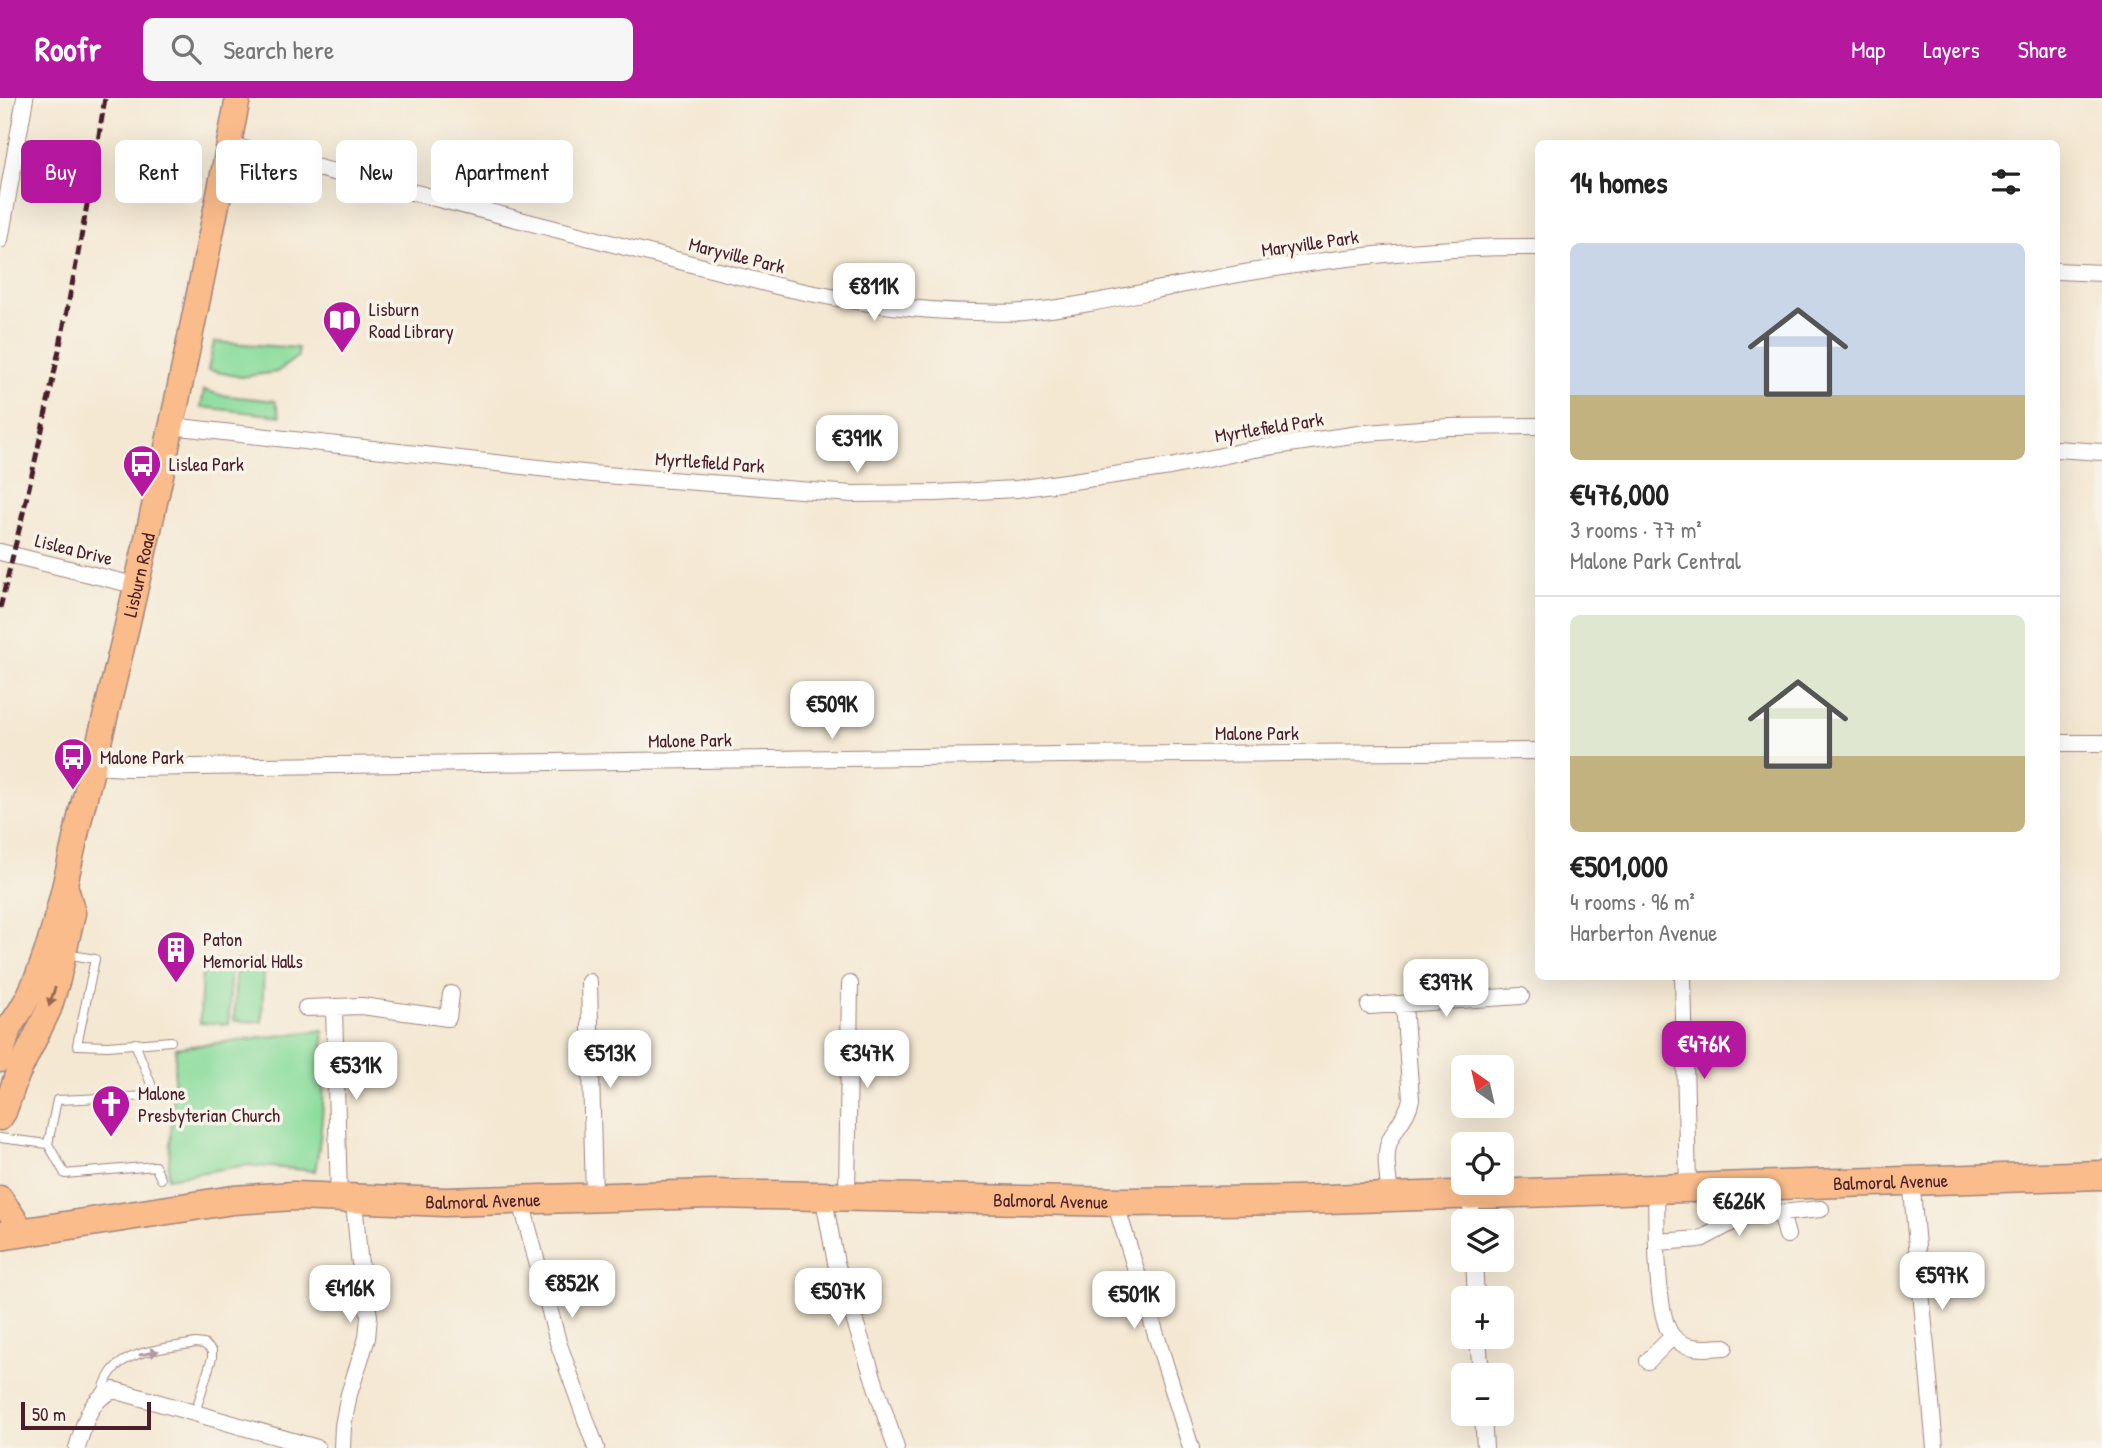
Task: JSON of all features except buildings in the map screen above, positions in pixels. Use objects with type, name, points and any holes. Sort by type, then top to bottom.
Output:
[{"type":"highway","name":"Balmoral Avenue","points":[[12,1234],[233,1200],[294,1196],[445,1202],[712,1194],[1115,1202],[1390,1197],[1471,1208],[1688,1186],[2102,1175]]},
{"type":"main road","name":"Lisburn Road","points":[[230,140],[238,98]]},
{"type":"main road","name":"Lisburn Road","points":[[0,1060],[5,1033],[29,999],[55,952],[64,884],[138,586],[217,203]]},
{"type":"main road","points":[[0,1118],[48,1009],[55,952]]},
{"type":"main road","points":[[0,1198],[12,1234]]},
{"type":"street","points":[[0,240],[5,185],[25,98]]},
{"type":"street","name":"Maryville Park","points":[[322,169],[781,287],[890,307],[1021,313],[1103,301],[1197,281],[1333,259],[1397,252],[1535,247]]},
{"type":"street","points":[[2060,271],[2102,273]]},
{"type":"street","name":"Myrtlefield Park","points":[[171,426],[592,474],[852,494],[1017,489],[1170,467],[1254,449],[1366,433],[1449,427],[1535,426]]},
{"type":"street","points":[[2060,449],[2102,452]]},
{"type":"street","name":"Lislea Drive","points":[[0,552],[138,586]]},
{"type":"street","points":[[2060,743],[2102,743]]},
{"type":"street","name":"Malone Park","points":[[94,766],[127,768],[1535,751]]},
{"type":"street","points":[[1683,980],[1688,1186]]},
{"type":"street","points":[[589,982],[594,1198]]},
{"type":"street","points":[[850,984],[835,1196],[836,1264],[896,1448]]},
{"type":"street","points":[[306,1008],[362,1006],[448,1018],[451,994]]},
{"type":"street","points":[[1369,1006],[1521,996]]},
{"type":"street","points":[[1390,1197],[1387,1154],[1390,1140],[1409,1112],[1411,1099],[1404,1004]]},
{"type":"street","points":[[334,1007],[347,1199],[369,1316],[367,1338],[349,1394],[342,1448]]},
{"type":"street","points":[[1911,1179],[1935,1448]]},
{"type":"street","points":[[1656,1188],[1660,1306],[1672,1337],[1695,1348],[1725,1348]]},
{"type":"street","points":[[521,1201],[558,1342],[596,1448]]},
{"type":"street","points":[[1115,1202],[1191,1448]]},
{"type":"street","points":[[1658,1242],[1701,1239],[1742,1217],[1821,1209]]},
{"type":"street","points":[[1781,1213],[1787,1235]]},
{"type":"street","points":[[1648,1361],[1672,1337]]},
{"type":"street","points":[[77,1448],[91,1406],[101,1395],[114,1390],[317,1448]]},
{"type":"street","points":[[1484,1426],[1485,1448]]},
{"type":"lane","points":[[55,952],[95,958],[77,1045],[171,1041]]},
{"type":"lane","points":[[135,1044],[151,1084],[151,1096],[57,1100],[48,1143],[65,1174],[155,1166],[162,1179]]},
{"type":"lane","points":[[0,1138],[48,1143]]},
{"type":"lane","points":[[101,1395],[109,1375],[118,1365],[134,1356],[195,1343],[204,1344],[212,1351],[212,1358],[195,1413]]},
{"type":"green space","points":[[214,342],[298,348],[298,356],[277,372],[241,377],[208,370]]},
{"type":"green space","points":[[204,390],[220,395],[275,401],[280,416],[201,407]]},
{"type":"green space","points":[[236,960],[264,961],[262,1022],[234,1021]]},
{"type":"green space","points":[[202,962],[230,963],[229,1024],[200,1023]]},
{"type":"green space","points":[[323,1030],[323,1100],[315,1171],[247,1165],[168,1178],[176,1048]]},
{"type":"railway","points":[[0,608],[58,354],[105,98]]},
{"type":"place","name":"Lisburn Road Library","points":[[342,354]]},
{"type":"place","name":"Lislea Park","points":[[142,498]]},
{"type":"place","name":"Malone Park","points":[[73,791]]},
{"type":"place","name":"Paton Memorial Halls","points":[[176,984]]},
{"type":"place","name":"Malone Presbyterian Church","points":[[111,1138]]}]
